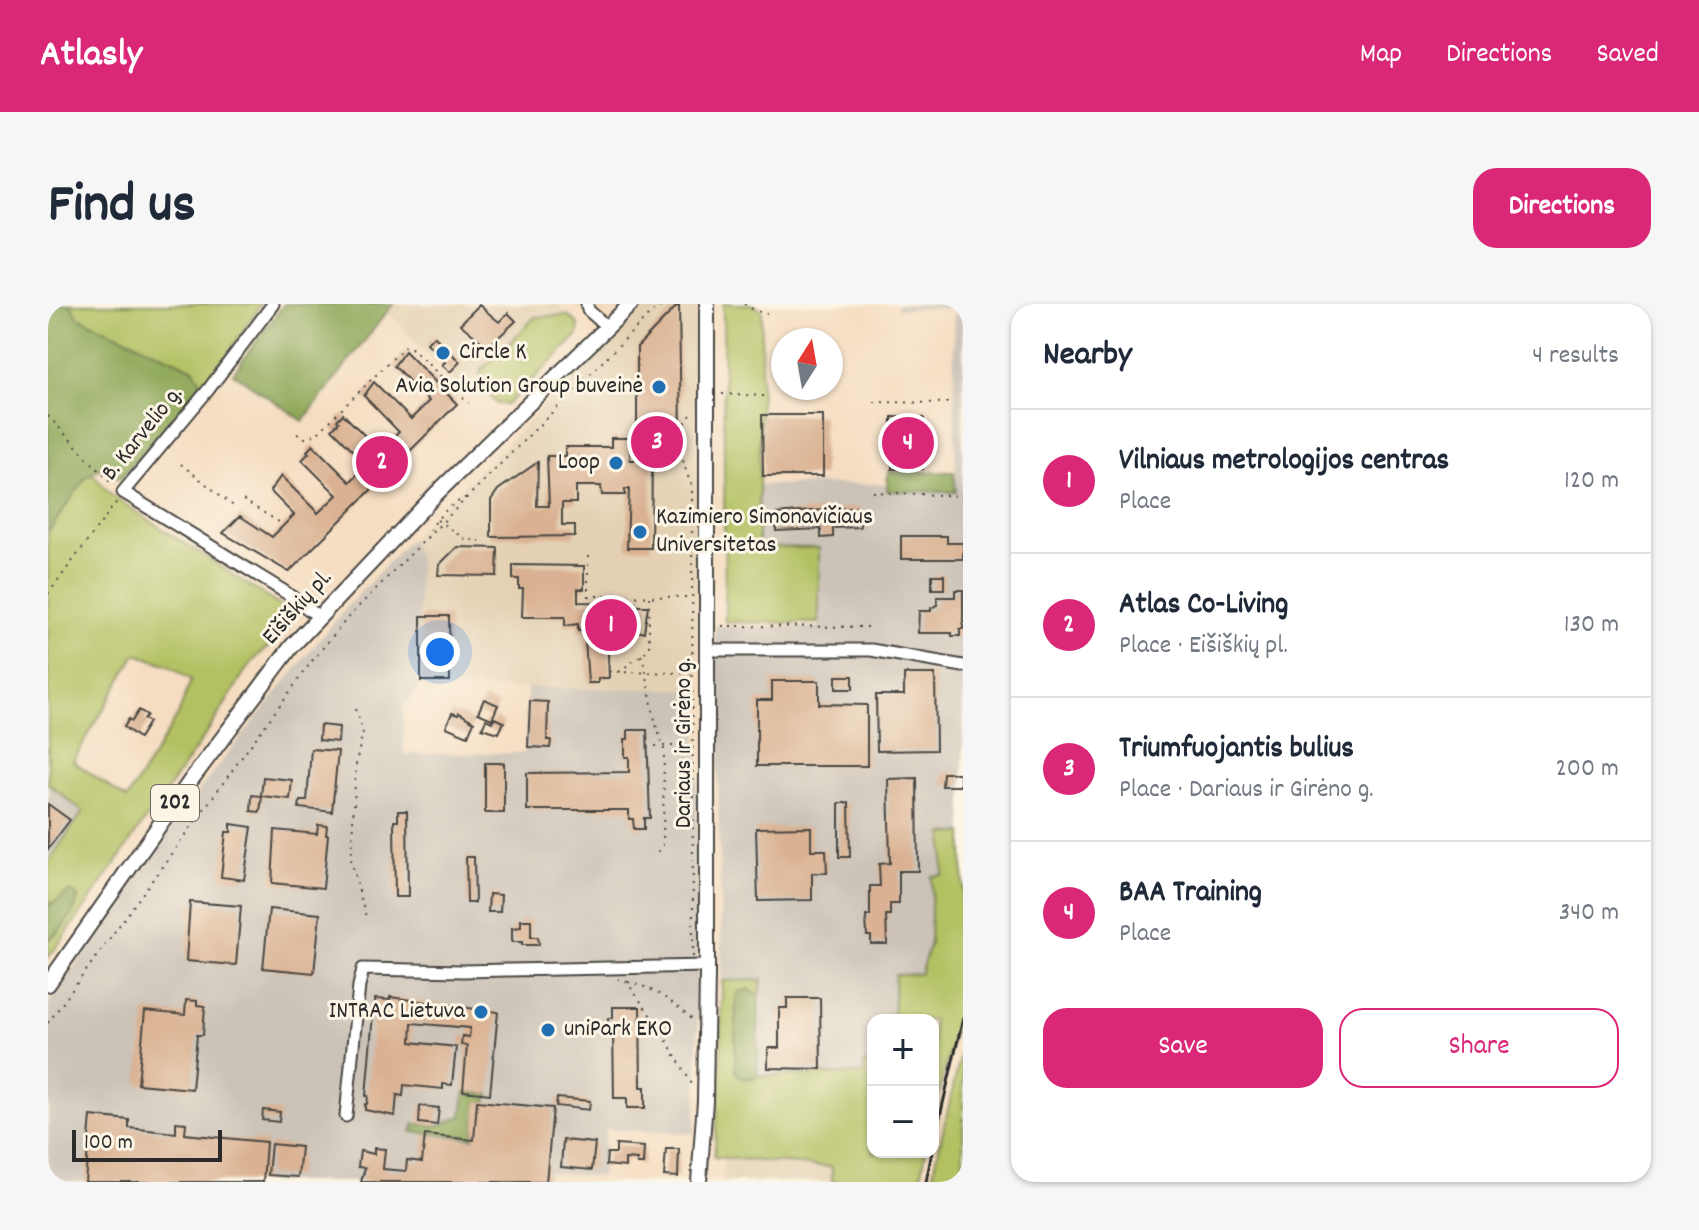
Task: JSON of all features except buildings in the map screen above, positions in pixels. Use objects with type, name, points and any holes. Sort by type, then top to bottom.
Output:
[{"type":"main road","name":"Eišiškių pl.","points":[[48,984],[257,689],[318,616],[436,494],[631,304]]},
{"type":"main road","name":"Dariaus ir Girėno g.","points":[[699,1182],[705,1101],[700,966],[707,650],[707,304]]},
{"type":"street","name":"B. Karvelio g.","points":[[123,492],[208,390],[273,304]]},
{"type":"street","points":[[587,304],[588,310],[606,326]]},
{"type":"street","points":[[123,492],[285,592],[318,616]]},
{"type":"street","points":[[707,650],[871,650],[963,666]]},
{"type":"street","points":[[346,1116],[363,969],[463,971],[700,966]]},
{"type":"path","points":[[48,1023],[312,661],[350,615],[651,313],[665,304]]},
{"type":"path","points":[[744,304],[767,313]]},
{"type":"path","points":[[297,434],[305,438],[317,434],[404,347],[409,346],[469,403]]},
{"type":"path","points":[[722,394],[764,396]]},
{"type":"path","points":[[874,402],[953,403]]},
{"type":"path","points":[[695,411],[682,427],[681,447],[692,486],[692,746],[700,966]]},
{"type":"path","points":[[48,416],[108,481],[123,492]]},
{"type":"path","points":[[181,464],[236,508]]},
{"type":"path","name":"B. Karvelio g.","points":[[48,594],[123,492]]},
{"type":"path","points":[[873,492],[963,496]]},
{"type":"path","points":[[426,539],[437,519],[449,506],[470,496]]},
{"type":"path","points":[[243,500],[279,522]]},
{"type":"path","points":[[437,519],[465,539],[480,541]]},
{"type":"path","points":[[588,556],[588,596],[691,597]]},
{"type":"path","points":[[619,672],[649,649],[649,597]]},
{"type":"path","points":[[722,626],[871,627]]},
{"type":"path","points":[[641,655],[658,734],[664,746],[663,845],[656,854]]},
{"type":"path","points":[[609,672],[691,673]]},
{"type":"path","points":[[356,709],[363,731],[356,764],[351,862],[366,917]]},
{"type":"path","points":[[647,746],[692,746]]},
{"type":"path","points":[[612,978],[640,984],[676,1004],[694,1021]]},
{"type":"path","points":[[627,982],[660,1029],[693,1086]]},
{"type":"shaded area","points":[[393,304],[558,304],[568,315],[535,317],[462,390],[387,311]]},
{"type":"shaded area","points":[[650,304],[696,304],[697,689],[419,688],[418,557],[410,539]]},
{"type":"shaded area","points":[[897,304],[963,304],[963,833],[944,835],[943,875],[932,876],[930,943],[920,974],[895,975],[893,1014],[867,1014],[867,1063],[864,1063],[863,1074],[757,1076],[762,980],[722,981],[715,626],[819,627],[819,549],[758,547],[759,485],[887,484],[887,490],[956,492],[953,308],[897,309]]},
{"type":"shaded area","points":[[410,539],[418,557],[419,688],[403,708],[404,754],[525,753],[527,688],[697,689],[698,1066],[695,1134],[606,1129],[601,1177],[548,1172],[547,1182],[48,1182],[48,1004],[188,804],[339,615]]},
{"type":"shaded area","points":[[48,783],[84,812],[48,862]]},
{"type":"shaded area","points":[[724,1158],[832,1167],[832,1182],[722,1182]]},
{"type":"green space","points":[[48,304],[70,304],[78,317],[194,369],[202,385],[121,478],[113,477],[102,468],[86,477],[48,532]]},
{"type":"green space","points":[[70,304],[261,304],[223,361],[202,385],[194,369],[78,317]]},
{"type":"green space","points":[[284,304],[393,304],[303,421],[233,373]]},
{"type":"green space","points":[[723,304],[751,304],[762,310],[758,547],[819,548],[819,623],[725,622]]},
{"type":"green space","points":[[568,315],[579,325],[578,335],[508,404],[497,404],[482,387],[480,372],[535,317]]},
{"type":"green space","points":[[888,472],[954,472],[956,492],[887,491]]},
{"type":"green space","points":[[92,473],[111,495],[279,605],[286,613],[289,627],[245,672],[215,721],[48,958],[48,940],[59,932],[51,902],[48,907],[48,862],[83,812],[48,783],[48,532],[86,477]],"holes":[[[136,654],[169,665],[191,680],[178,715],[127,799],[73,761]]]},
{"type":"green space","points":[[963,833],[963,995],[939,1093],[939,1014],[893,1014],[895,975],[920,974],[930,943],[932,876],[943,875],[944,834]]},
{"type":"green space","points":[[70,891],[78,896],[75,909],[48,940],[48,907]]},
{"type":"green space","points":[[762,980],[759,996],[749,989],[739,992],[753,1079],[757,1076],[863,1074],[864,1063],[867,1063],[867,1158],[925,1158],[920,1182],[832,1182],[832,1167],[714,1157],[720,1079],[722,981]]},
{"type":"green space","points":[[749,989],[759,996],[757,1076],[744,1079],[735,1069],[736,997],[739,992]]},
{"type":"green space","points":[[963,1045],[963,1182],[931,1182]]},
{"type":"green space","points":[[465,1092],[490,1094],[486,1102],[477,1102],[474,1138],[412,1132],[415,1124],[437,1126],[462,1116]]},
{"type":"railway","points":[[939,1120],[963,1018]]},
{"type":"railway","points":[[926,1182],[931,1158]]},
{"type":"place","name":"Circle K","points":[[443,353]]},
{"type":"place","name":"Avia Solution Group buveinė","points":[[659,387]]},
{"type":"place","name":"Triumfuojantis bulius","points":[[657,442]]},
{"type":"place","name":"BAA Training","points":[[908,443]]},
{"type":"place","name":"Atlas Co-Living","points":[[382,462]]},
{"type":"place","name":"Loop","points":[[616,463]]},
{"type":"place","name":"Kazimiero Simonavičiaus Universitetas","points":[[640,532]]},
{"type":"place","name":"Vilniaus metrologijos centras","points":[[611,625]]},
{"type":"place","name":"INTRAC Lietuva","points":[[481,1012]]},
{"type":"place","name":"uniPark EKO","points":[[548,1030]]}]
